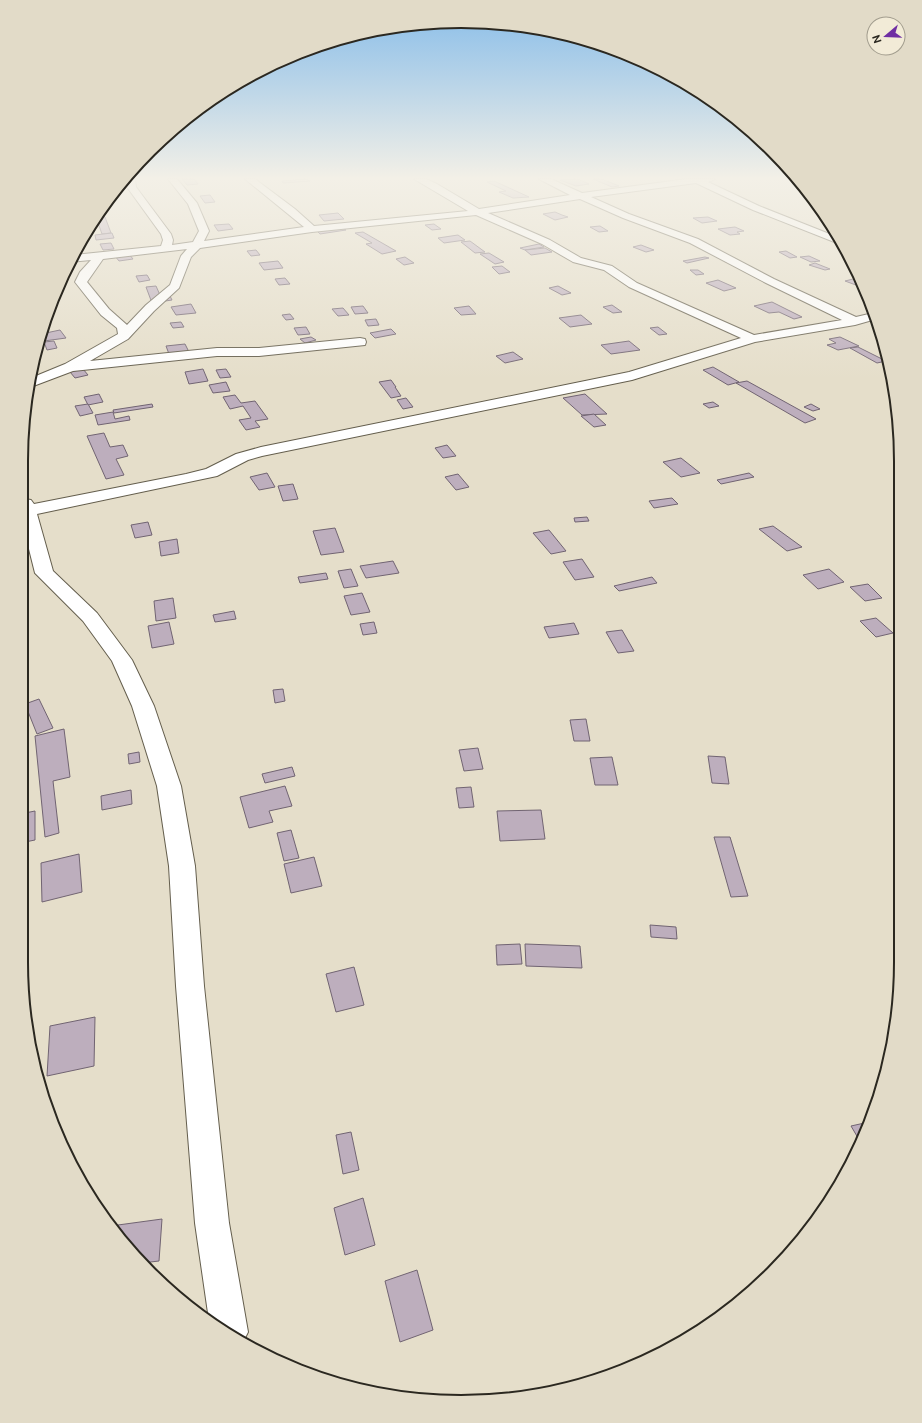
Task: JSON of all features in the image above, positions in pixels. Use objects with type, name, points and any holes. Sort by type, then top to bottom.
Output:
[{"type":"street","points":[[79,258],[194,245]]},
{"type":"street","points":[[35,381],[70,367],[124,336],[150,308],[175,286],[186,256],[197,245]]},
{"type":"street","points":[[551,245],[578,260],[608,268],[633,285],[753,339]]},
{"type":"street","points":[[702,245],[770,281],[855,321]]},
{"type":"street","points":[[98,256],[95,263],[82,277],[81,282],[105,312],[122,326],[125,332],[124,336]]},
{"type":"street","points":[[28,509],[186,479],[211,473],[242,457],[261,452],[424,420],[632,376],[753,339],[869,317]]},
{"type":"street","points":[[70,367],[217,352],[259,352],[360,342]]},
{"type":"street","points":[[28,516],[44,573],[90,618],[122,660],[143,706],[169,786],[182,866],[190,986],[212,1224],[228,1327]]},
{"type":"building","points":[[101,245],[112,245],[114,249],[103,250]]},
{"type":"building","points":[[368,245],[386,245],[396,251],[382,254]]},
{"type":"building","points":[[465,245],[476,245],[485,252],[475,253]]},
{"type":"building","points":[[532,245],[541,245],[544,247],[525,250],[520,248]]},
{"type":"building","points":[[642,245],[654,250],[646,252],[633,247]]},
{"type":"building","points":[[545,248],[552,252],[531,255],[525,250]]},
{"type":"building","points":[[256,250],[260,255],[251,256],[247,251]]},
{"type":"building","points":[[786,251],[797,257],[790,258],[779,252]]},
{"type":"building","points":[[489,253],[504,262],[495,264],[480,254]]},
{"type":"building","points":[[129,254],[133,259],[119,261],[115,256]]},
{"type":"building","points":[[809,256],[820,261],[811,262],[800,257]]},
{"type":"building","points":[[405,257],[414,263],[404,265],[396,259]]},
{"type":"building","points":[[705,257],[709,258],[687,263],[683,261]]},
{"type":"building","points":[[278,261],[283,268],[264,270],[259,263]]},
{"type":"building","points":[[815,263],[830,269],[825,270],[809,265]]},
{"type":"building","points":[[502,266],[510,272],[499,274],[492,267]]},
{"type":"building","points":[[690,270],[698,270],[704,274],[696,275]]},
{"type":"building","points":[[147,275],[150,280],[139,282],[136,276]]},
{"type":"building","points":[[285,278],[290,284],[279,285],[275,279]]},
{"type":"building","points":[[854,279],[856,285],[845,281]]},
{"type":"building","points":[[718,280],[736,288],[724,291],[706,283]]},
{"type":"building","points":[[156,286],[160,295],[169,294],[172,300],[152,303],[146,287]]},
{"type":"building","points":[[558,286],[571,293],[562,295],[549,288]]},
{"type":"building","points":[[772,302],[802,317],[794,319],[779,312],[769,313],[754,306]]},
{"type":"building","points":[[191,304],[196,313],[176,315],[171,307]]},
{"type":"building","points":[[612,305],[622,312],[613,313],[603,307]]},
{"type":"building","points":[[363,306],[368,313],[355,314],[351,307]]},
{"type":"building","points":[[469,306],[476,314],[461,315],[454,308]]},
{"type":"building","points":[[343,308],[349,315],[338,316],[332,309]]},
{"type":"building","points":[[290,314],[294,319],[286,320],[282,315]]},
{"type":"building","points":[[581,315],[592,324],[570,327],[559,318]]},
{"type":"building","points":[[376,319],[379,325],[368,326],[365,320]]},
{"type":"building","points":[[181,322],[184,327],[173,328],[170,323]]},
{"type":"building","points":[[306,327],[310,334],[298,335],[294,328]]},
{"type":"building","points":[[658,327],[667,334],[659,335],[650,328]]},
{"type":"building","points":[[391,329],[396,334],[375,338],[370,333]]},
{"type":"building","points":[[60,330],[66,338],[45,341],[48,333]]},
{"type":"building","points":[[311,337],[316,340],[305,343],[300,339]]},
{"type":"building","points":[[840,337],[859,346],[838,350],[827,345],[836,343],[829,339]]},
{"type":"building","points":[[54,341],[57,348],[47,350],[45,342]]},
{"type":"building","points":[[629,341],[640,350],[611,354],[601,345]]},
{"type":"building","points":[[185,344],[189,352],[169,354],[166,346]]},
{"type":"building","points":[[858,347],[881,359],[882,362],[877,363],[850,348]]},
{"type":"building","points":[[513,352],[523,359],[505,363],[496,356]]},
{"type":"building","points":[[713,367],[739,382],[728,385],[703,370]]},
{"type":"building","points":[[83,369],[88,375],[75,378],[70,372]]},
{"type":"building","points":[[203,369],[208,381],[189,384],[185,372]]},
{"type":"building","points":[[226,369],[231,377],[220,378],[216,370]]},
{"type":"building","points":[[391,380],[401,396],[391,398],[379,382]]},
{"type":"building","points":[[747,381],[816,419],[805,423],[736,383]]},
{"type":"building","points":[[226,382],[230,391],[213,393],[209,385]]},
{"type":"building","points":[[99,394],[103,402],[88,405],[84,397]]},
{"type":"building","points":[[585,394],[607,414],[582,415],[563,398]]},
{"type":"building","points":[[235,395],[241,403],[255,401],[268,419],[255,421],[260,427],[246,430],[239,420],[251,418],[243,406],[230,409],[223,397]]},
{"type":"building","points":[[406,398],[413,407],[403,409],[397,400]]},
{"type":"building","points":[[713,402],[719,406],[709,408],[703,404]]},
{"type":"building","points":[[88,404],[93,413],[80,416],[75,406]]},
{"type":"building","points":[[152,404],[153,407],[114,413],[113,410]]},
{"type":"building","points":[[811,404],[820,409],[813,411],[804,407]]},
{"type":"building","points":[[113,412],[115,419],[129,416],[130,420],[98,425],[95,415]]},
{"type":"building","points":[[594,414],[606,425],[594,427],[581,416]]},
{"type":"building","points":[[104,433],[110,447],[123,445],[128,456],[116,459],[124,475],[106,479],[87,436]]},
{"type":"building","points":[[447,445],[456,456],[443,458],[435,448]]},
{"type":"building","points":[[681,458],[700,473],[681,477],[663,462]]},
{"type":"building","points":[[267,473],[275,487],[259,490],[250,477]]},
{"type":"building","points":[[749,473],[754,477],[721,484],[717,480]]},
{"type":"building","points":[[458,474],[469,487],[456,490],[445,477]]},
{"type":"building","points":[[293,484],[298,499],[283,501],[278,486]]},
{"type":"building","points":[[672,498],[678,504],[654,508],[649,501]]},
{"type":"building","points":[[587,517],[589,521],[575,522],[574,518]]},
{"type":"building","points":[[148,522],[152,535],[135,538],[131,525]]},
{"type":"building","points":[[773,526],[802,547],[787,551],[759,529]]},
{"type":"building","points":[[335,528],[344,552],[321,555],[313,531]]},
{"type":"building","points":[[549,530],[566,551],[551,554],[533,533]]},
{"type":"building","points":[[177,539],[179,553],[161,556],[159,542]]},
{"type":"building","points":[[582,559],[594,577],[575,580],[563,562]]},
{"type":"building","points":[[393,561],[399,573],[366,578],[360,566]]},
{"type":"building","points":[[351,569],[358,586],[344,588],[338,571]]},
{"type":"building","points":[[829,569],[844,582],[818,589],[803,575]]},
{"type":"building","points":[[326,573],[328,579],[300,583],[298,577]]},
{"type":"building","points":[[652,577],[657,583],[619,591],[614,586]]},
{"type":"building","points":[[868,584],[882,598],[865,601],[850,587]]},
{"type":"building","points":[[362,593],[370,612],[351,615],[344,596]]},
{"type":"building","points":[[173,598],[176,618],[156,621],[154,601]]},
{"type":"building","points":[[234,611],[236,619],[215,622],[213,615]]},
{"type":"building","points":[[876,618],[893,633],[876,637],[860,621]]},
{"type":"building","points":[[169,622],[174,644],[152,648],[148,626]]},
{"type":"building","points":[[374,622],[377,633],[363,635],[360,624]]},
{"type":"building","points":[[574,623],[579,634],[549,638],[544,627]]},
{"type":"building","points":[[622,630],[634,651],[618,653],[606,632]]},
{"type":"building","points":[[283,689],[285,701],[275,703],[273,690]]},
{"type":"building","points":[[39,699],[53,728],[37,734],[28,712],[28,703]]},
{"type":"building","points":[[586,719],[590,741],[574,741],[570,720]]},
{"type":"building","points":[[64,729],[70,777],[53,781],[59,833],[45,837],[35,736]]},
{"type":"building","points":[[478,748],[483,769],[464,771],[459,750]]},
{"type":"building","points":[[139,752],[140,762],[129,764],[128,754]]},
{"type":"building","points":[[708,756],[725,757],[729,784],[712,783]]},
{"type":"building","points":[[612,757],[618,785],[595,785],[590,758]]},
{"type":"building","points":[[292,767],[295,776],[265,783],[262,774]]},
{"type":"building","points":[[285,786],[292,806],[269,811],[273,822],[249,828],[240,797]]},
{"type":"building","points":[[471,787],[474,807],[459,808],[456,788]]},
{"type":"building","points":[[131,790],[132,804],[102,810],[101,796]]},
{"type":"building","points":[[541,810],[545,839],[500,841],[497,811]]},
{"type":"building","points":[[35,811],[35,840],[28,841],[28,812]]},
{"type":"building","points":[[291,830],[299,858],[284,861],[277,833]]},
{"type":"building","points":[[714,837],[730,837],[748,896],[731,897]]},
{"type":"building","points":[[79,854],[82,892],[42,902],[41,863]]},
{"type":"building","points":[[314,857],[322,886],[291,893],[284,864]]},
{"type":"building","points":[[650,925],[676,927],[677,939],[651,937]]},
{"type":"building","points":[[520,944],[522,964],[497,965],[496,945]]},
{"type":"building","points":[[525,944],[580,946],[582,968],[526,966]]},
{"type":"building","points":[[354,967],[364,1005],[336,1012],[326,974]]},
{"type":"building","points":[[95,1017],[94,1066],[47,1076],[50,1026]]},
{"type":"building","points":[[863,1123],[857,1136],[851,1126]]},
{"type":"building","points":[[351,1132],[359,1170],[343,1174],[336,1135]]},
{"type":"building","points":[[363,1198],[375,1245],[345,1255],[334,1208]]},
{"type":"building","points":[[162,1219],[159,1261],[149,1262],[118,1227],[118,1225]]},
{"type":"building","points":[[417,1270],[433,1330],[400,1342],[385,1281]]}]
